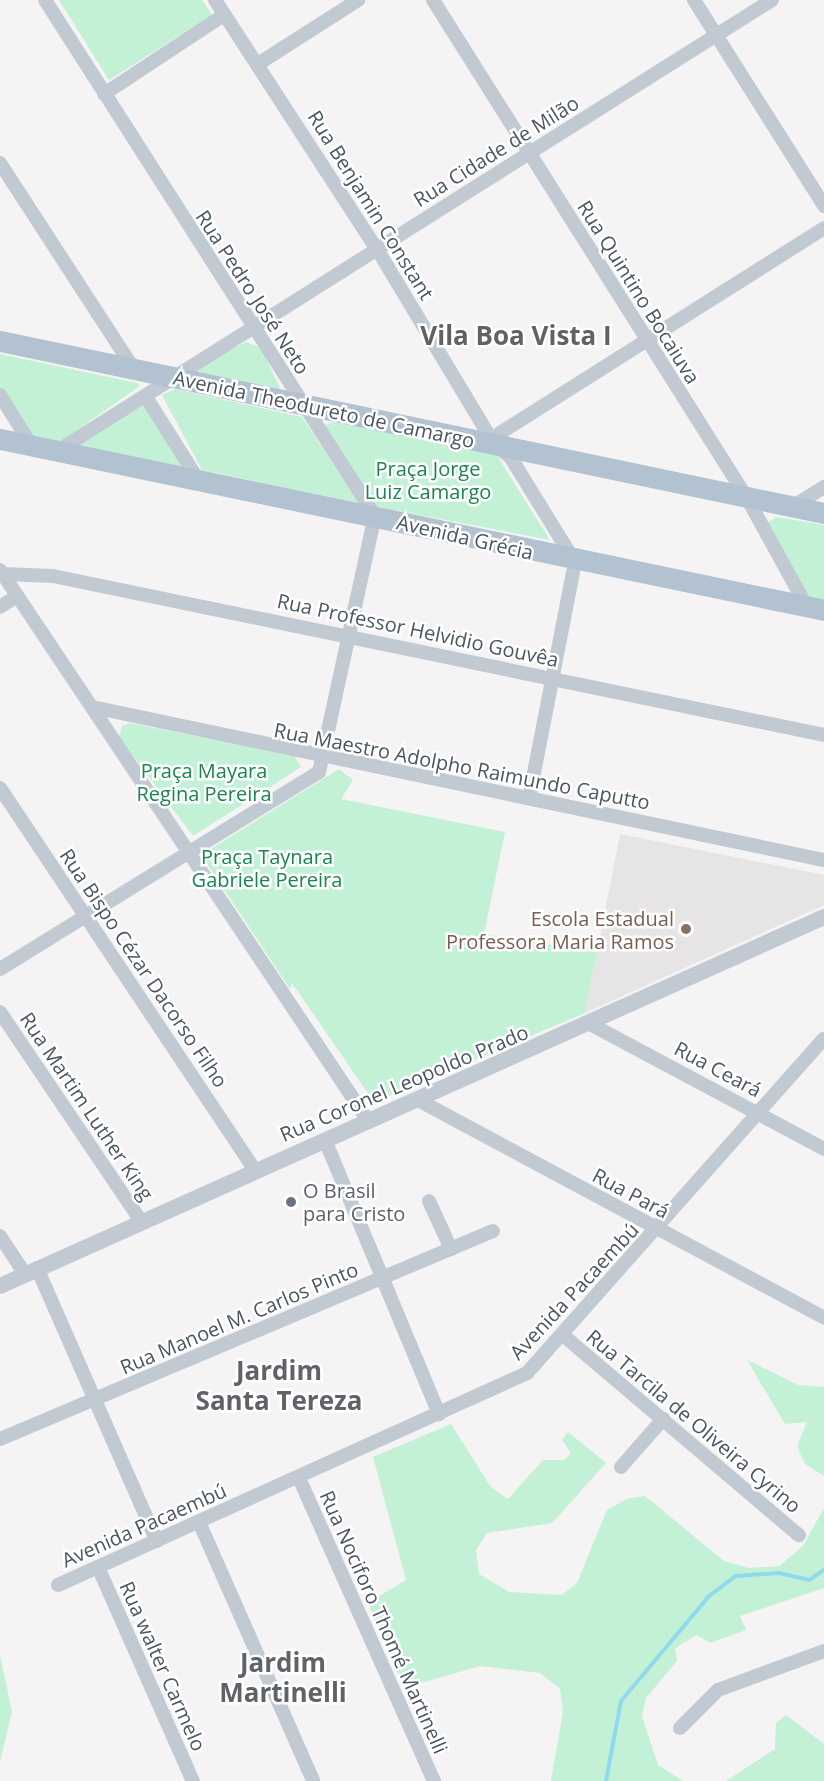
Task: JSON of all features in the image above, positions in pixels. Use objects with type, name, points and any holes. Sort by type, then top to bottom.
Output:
[{"type":"main road","name":"Avenida Theodureto de Camargo","points":[[0,341],[133,368],[172,379],[304,407],[824,513]]},
{"type":"main road","name":"Avenida Grécia","points":[[0,439],[375,516],[575,562],[816,608]]},
{"type":"street","name":"Rua Pedro José Neto","points":[[45,0],[252,328],[375,516]]},
{"type":"street","name":"Rua Benjamin Constant","points":[[215,0],[377,249],[494,444],[511,458],[575,562]]},
{"type":"street","points":[[258,64],[358,0]]},
{"type":"street","name":"Rua Quintino Bocaiuva","points":[[433,0],[645,342],[816,608]]},
{"type":"street","points":[[694,0],[824,206]]},
{"type":"street","name":"Rua Cidade de Milão","points":[[59,450],[772,0]]},
{"type":"street","points":[[104,94],[225,15]]},
{"type":"street","points":[[0,164],[133,368]]},
{"type":"street","points":[[494,444],[500,433],[824,228]]},
{"type":"street","points":[[0,395],[31,445]]},
{"type":"street","points":[[146,397],[197,478]]},
{"type":"street","points":[[792,507],[824,487]]},
{"type":"street","points":[[0,969],[319,772],[325,758],[348,636],[375,516]]},
{"type":"street","points":[[529,799],[555,678],[575,562]]},
{"type":"street","points":[[1,572],[369,1122]]},
{"type":"street","name":"Rua Professor Helvidio Gouvêa","points":[[1,572],[53,576],[824,735]]},
{"type":"street","points":[[0,607],[17,596]]},
{"type":"street","name":"Rua Maestro Adolpho Raimundo Caputto","points":[[92,707],[325,758],[824,860]]},
{"type":"street","name":"Rua Bispo Cézar Dacorso Filho","points":[[0,788],[87,915],[255,1171]]},
{"type":"street","name":"Rua Coronel Leopoldo Prado","points":[[0,1286],[141,1221],[592,1025],[824,917]]},
{"type":"street","name":"Rua Martim Luther King","points":[[0,1012],[141,1221]]},
{"type":"street","name":"Rua Ceará","points":[[592,1025],[824,1149]]},
{"type":"street","name":"Avenida Pacaembú","points":[[58,1585],[511,1384],[564,1336],[824,1039]]},
{"type":"street","name":"Rua Pará","points":[[420,1101],[824,1318]]},
{"type":"street","points":[[325,1140],[386,1278],[429,1400],[439,1414]]},
{"type":"street","points":[[429,1201],[451,1249]]},
{"type":"street","name":"Rua Manoel M. Carlos Pinto","points":[[0,1439],[493,1231]]},
{"type":"street","points":[[0,1236],[31,1271],[96,1398],[157,1541]]},
{"type":"street","name":"Rua Tarcila de Oliveira Cyrino","points":[[564,1336],[799,1535]]},
{"type":"street","points":[[621,1467],[663,1419]]},
{"type":"street","name":"Rua Nociforo Thomé Martinelli","points":[[299,1478],[434,1781]]},
{"type":"street","points":[[199,1522],[314,1781]]},
{"type":"street","name":"Rua walter Carmelo","points":[[98,1567],[193,1781]]},
{"type":"street","points":[[680,1728],[718,1690],[824,1651]]},
{"type":"shaded area","name":"Escola Estadual Professora Maria Ramos","points":[[620,834],[824,875],[824,905],[585,1013]]},
{"type":"green space","points":[[59,0],[202,0],[212,15],[109,80]]},
{"type":"green space","points":[[246,342],[261,348],[282,392],[183,375]]},
{"type":"green space","points":[[0,354],[137,383],[140,386],[60,442],[32,440],[0,390]]},
{"type":"green space","name":"Praça Jorge Luiz Camargo","points":[[175,389],[302,417],[359,503],[202,470],[162,395]]},
{"type":"green space","points":[[145,405],[183,469],[73,448],[142,406]]},
{"type":"green space","name":"Praça Jorge Luiz Camargo","points":[[333,422],[496,454],[550,540],[377,507],[327,431],[326,425]]},
{"type":"green space","points":[[776,517],[824,525],[824,604],[809,601],[767,523]]},
{"type":"green space","name":"Praça Mayara Regina Pereira","points":[[130,723],[294,756],[301,767],[193,836],[119,737],[122,726]]},
{"type":"green space","name":"Praça Taynara Gabriele Pereira","points":[[339,769],[353,780],[341,799],[505,832],[484,934],[597,952],[585,1013],[374,1102],[292,983],[290,989],[201,855]]},
{"type":"green space","points":[[747,1360],[798,1385],[824,1387],[824,1476],[805,1464],[797,1446],[807,1422],[785,1424]]},
{"type":"green space","points":[[451,1424],[490,1486],[508,1499],[543,1460],[565,1460],[571,1453],[562,1440],[568,1432],[606,1463],[552,1523],[487,1533],[476,1550],[479,1574],[509,1592],[562,1595],[577,1583],[607,1510],[627,1499],[645,1496],[724,1561],[749,1568],[779,1566],[803,1546],[824,1508],[824,1588],[740,1616],[746,1630],[710,1643],[697,1635],[675,1648],[677,1661],[646,1698],[642,1716],[658,1765],[683,1781],[551,1781],[563,1712],[560,1689],[540,1673],[480,1666],[404,1688],[368,1603],[406,1580],[373,1457]]},
{"type":"green space","points":[[0,1655],[12,1712],[0,1762]]},
{"type":"green space","points":[[786,1715],[824,1744],[824,1781],[726,1781],[775,1749],[776,1723]]},
{"type":"waterway","points":[[606,1781],[621,1701],[709,1596],[736,1576],[779,1573],[809,1580],[824,1570]]},
{"type":"place","name":"Escola Estadual Professora Maria Ramos","points":[[686,929]]},
{"type":"place","name":"O Brasil para Cristo","points":[[291,1202]]},
{"type":"district","name":"Vila Boa Vista I","points":[[516,336]]},
{"type":"district","name":"Jardim Santa Tereza","points":[[279,1386]]},
{"type":"district","name":"Jardim Martinelli","points":[[283,1678]]}]
